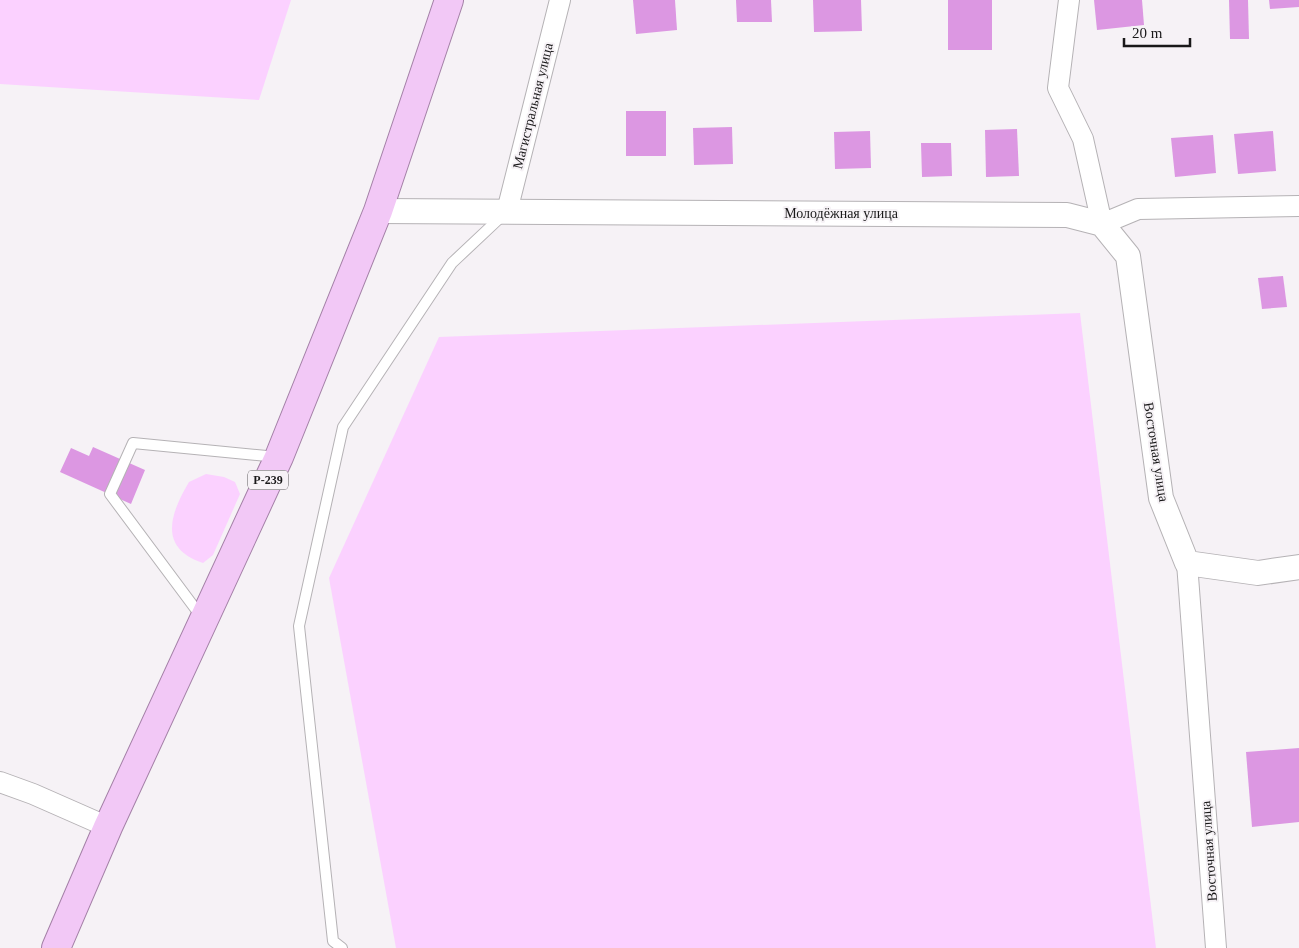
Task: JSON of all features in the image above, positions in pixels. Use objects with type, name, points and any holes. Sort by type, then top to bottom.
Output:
[{"type":"highway","name":"Р-239","points":[[56,948],[108,827],[279,457],[378,211],[449,0]]},
{"type":"street","name":"Магистральная улица","points":[[507,211],[560,0]]},
{"type":"street","name":"Восточная улица","points":[[1068,0],[1058,88],[1083,140],[1102,224],[1128,256],[1161,498],[1187,563],[1216,948]]},
{"type":"street","points":[[1102,224],[1138,209],[1299,206]]},
{"type":"street","name":"Молодёжная улица","points":[[378,211],[1067,215],[1102,224]]},
{"type":"street","points":[[1187,563],[1258,573],[1299,567]]},
{"type":"street","points":[[0,782],[33,794],[108,827]]},
{"type":"lane","points":[[342,948],[332,941],[299,626],[333,474],[344,427],[452,263],[507,211]]},
{"type":"lane","points":[[203,619],[110,494],[133,443],[279,457]]},
{"type":"shaded area","points":[[0,0],[291,0],[259,100],[0,84]]},
{"type":"shaded area","points":[[1080,313],[1156,948],[396,948],[329,578],[439,337]]},
{"type":"shaded area","points":[[206,474],[224,477],[235,482],[240,494],[213,555],[203,563],[189,557],[179,549],[172,529],[177,506],[189,482]]},
{"type":"building","points":[[633,0],[675,0],[677,30],[636,34]]},
{"type":"building","points":[[736,0],[771,0],[772,22],[737,22]]},
{"type":"building","points":[[813,0],[861,0],[862,31],[814,32]]},
{"type":"building","points":[[948,0],[992,0],[992,50],[948,50]]},
{"type":"building","points":[[1094,0],[1142,0],[1144,25],[1097,30]]},
{"type":"building","points":[[1229,0],[1248,0],[1249,39],[1230,39]]},
{"type":"building","points":[[1269,0],[1299,0],[1299,7],[1270,9]]},
{"type":"building","points":[[626,111],[666,111],[666,156],[626,156]]},
{"type":"building","points":[[732,127],[733,164],[694,165],[693,128]]},
{"type":"building","points":[[1017,129],[1019,176],[986,177],[985,130]]},
{"type":"building","points":[[870,131],[871,168],[835,169],[834,132]]},
{"type":"building","points":[[1273,131],[1276,171],[1238,174],[1234,134]]},
{"type":"building","points":[[1213,135],[1216,173],[1175,177],[1171,138]]},
{"type":"building","points":[[921,143],[951,143],[952,176],[922,177]]},
{"type":"building","points":[[1283,276],[1287,307],[1262,309],[1258,278]]},
{"type":"building","points":[[93,447],[145,470],[131,504],[60,472],[71,448],[89,456]]},
{"type":"building","points":[[1299,748],[1299,822],[1252,827],[1246,752]]}]
